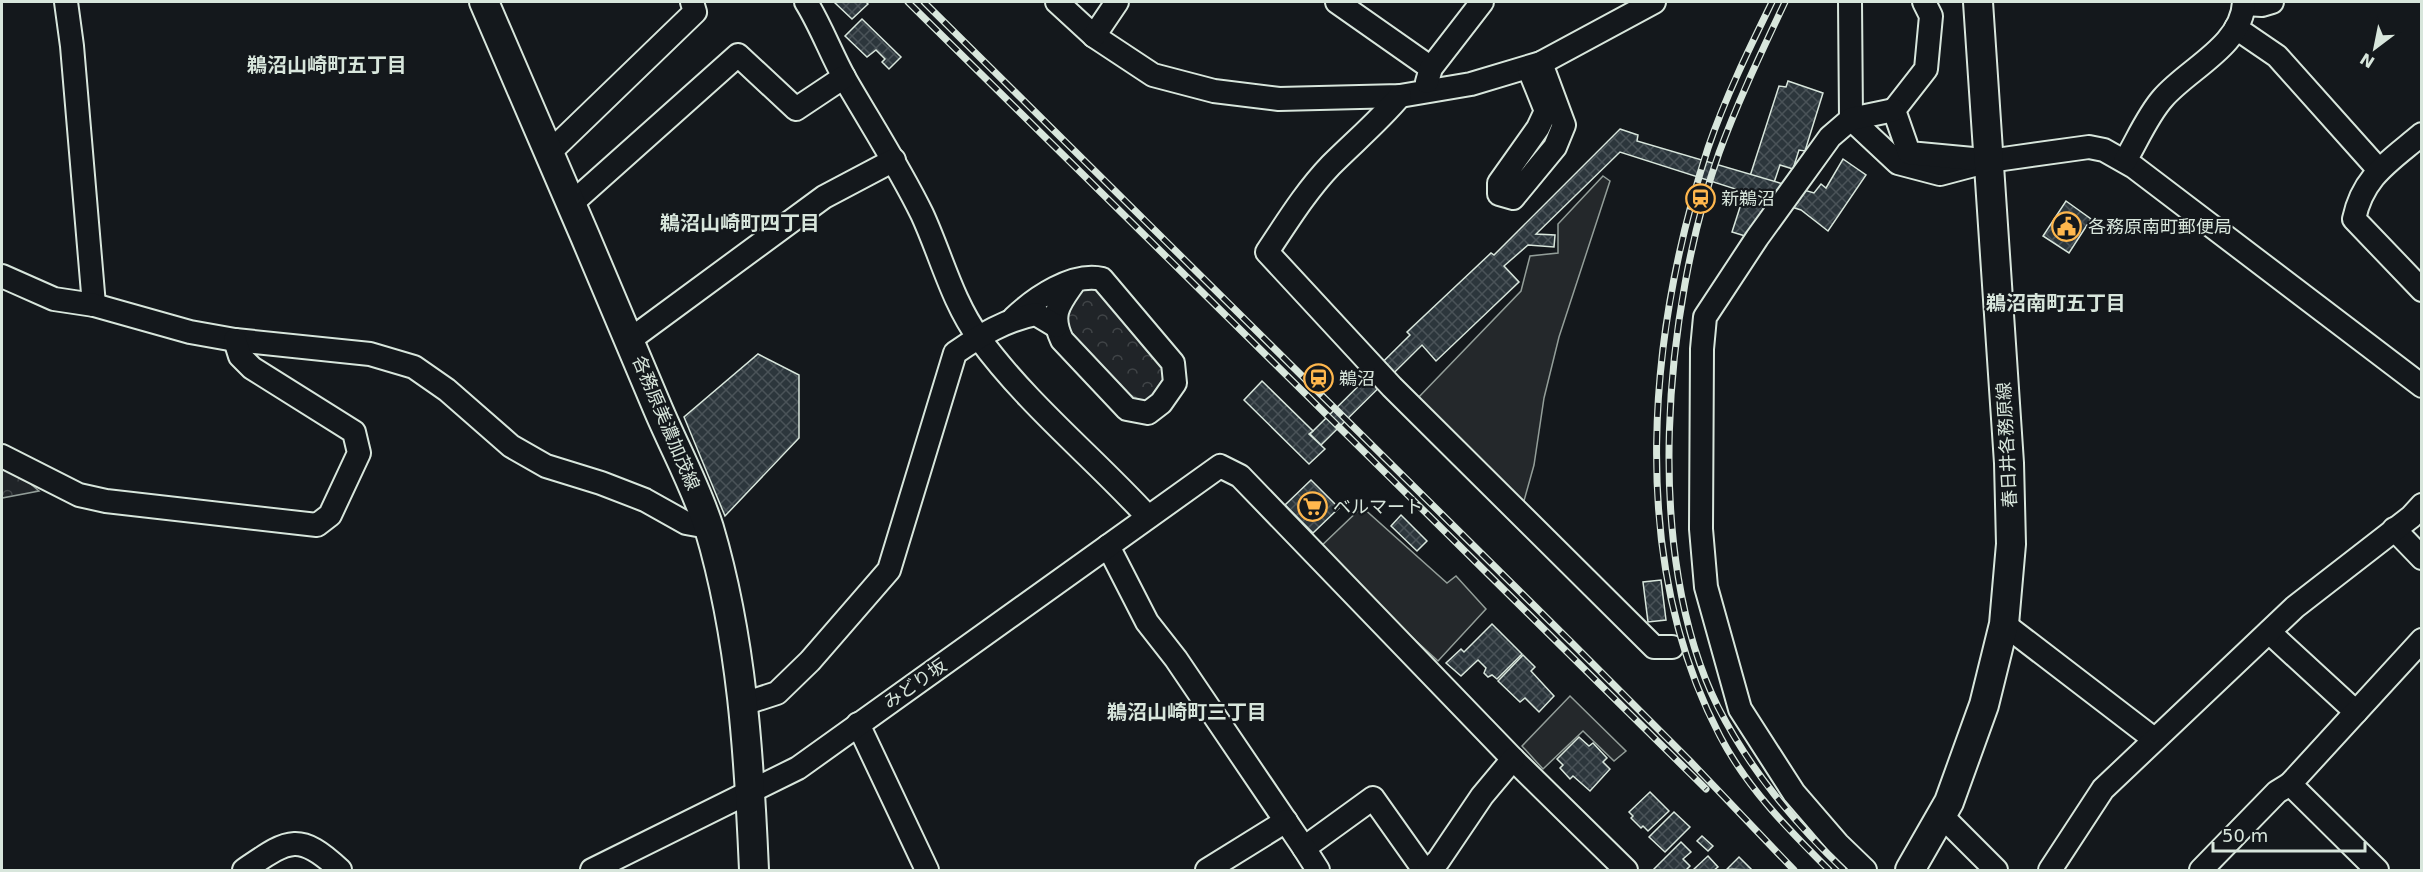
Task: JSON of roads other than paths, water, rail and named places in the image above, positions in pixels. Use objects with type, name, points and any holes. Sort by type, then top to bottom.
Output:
[{"type":"main road","name":"各務原美濃加茂線","points":[[484,2],[631,339],[708,527],[731,618],[743,704],[751,791],[754,870]]},
{"type":"main road","name":"春日井各務原線","points":[[1910,870],[1949,801],[1984,705],[2004,624],[2011,532],[1978,2]]},
{"type":"street","points":[[66,2],[72,46],[94,305]]},
{"type":"street","points":[[550,152],[695,12],[692,2]]},
{"type":"street","points":[[806,2],[844,77],[894,160],[922,215],[959,304],[978,337],[1030,398],[1116,482],[1148,517]]},
{"type":"street","points":[[1057,2],[1094,36],[1153,75],[1215,91],[1279,99],[1400,96],[1471,84],[1535,66],[1654,2]]},
{"type":"street","points":[[1094,36],[1117,2]]},
{"type":"street","points":[[1337,2],[1431,68]]},
{"type":"street","points":[[1424,92],[1431,68],[1482,2]]},
{"type":"street","points":[[1850,2],[1851,119],[1898,163],[1940,174],[1989,161],[2089,147],[2103,150],[2125,161],[2421,386]]},
{"type":"street","points":[[1865,870],[1838,844],[1794,793],[1740,709],[1706,587],[1701,529],[1702,349],[1705,317],[1757,238],[1830,137],[1851,119],[1894,110],[1926,69],[1930,16],[1924,2]]},
{"type":"street","points":[[2125,161],[2163,98],[2219,49],[2236,28],[2243,13],[2244,3],[2262,5],[2272,2]]},
{"type":"street","points":[[2236,28],[2277,56],[2379,170]]},
{"type":"street","points":[[571,204],[738,55],[796,109],[844,77]]},
{"type":"street","points":[[1535,66],[1564,124],[1555,147],[1513,198],[1499,194],[1499,183],[1538,128],[1546,111],[1535,66]]},
{"type":"street","points":[[1400,96],[1384,116],[1330,166],[1298,205],[1267,252],[1392,387],[1654,647],[1672,647]]},
{"type":"street","points":[[1894,110],[1910,153],[1989,161]]},
{"type":"street","points":[[2421,135],[2371,177],[2354,219],[2421,290]]},
{"type":"street","points":[[631,339],[824,197],[894,160]]},
{"type":"street","points":[[2,276],[54,299],[94,305],[190,332],[235,340],[370,354],[414,367],[447,390],[511,446],[546,466],[645,500],[686,523],[708,527]]},
{"type":"street","points":[[1013,319],[1032,301],[1075,281],[1091,277],[1102,279],[1173,363],[1175,383],[1161,403],[1148,413],[1127,409],[1062,340],[1056,326],[1058,305],[1075,281]]},
{"type":"street","points":[[743,704],[777,693],[810,661],[889,570],[955,353],[978,337],[1013,319],[1036,314],[1056,326]]},
{"type":"street","points":[[2,456],[79,495],[97,499],[317,525],[330,515],[359,453],[354,432],[252,368],[240,356],[235,340]]},
{"type":"street","name":"みどり坂","points":[[592,870],[798,768],[1220,466],[1240,476],[1513,759]]},
{"type":"street","points":[[2050,870],[2103,789],[2295,607],[2411,517],[2421,505]]},
{"type":"street","points":[[2394,529],[2421,558]]},
{"type":"street","points":[[1108,546],[1147,622],[1176,658],[1318,870]]},
{"type":"street","points":[[2004,624],[2154,739]]},
{"type":"street","points":[[2269,632],[2356,712]]},
{"type":"street","points":[[2201,870],[2277,792],[2290,784],[2421,640]]},
{"type":"street","points":[[858,724],[927,870]]},
{"type":"street","points":[[1304,848],[1373,798],[1426,870],[1438,861],[1482,796],[1513,759],[1626,870]]},
{"type":"street","points":[[2290,784],[2377,870]]},
{"type":"street","points":[[1941,815],[1996,870]]},
{"type":"street","points":[[1207,870],[1286,821]]},
{"type":"street","points":[[244,870],[279,846],[305,844],[322,854],[340,870]]},
{"type":"railway","points":[[908,2],[1706,789]]},
{"type":"railway","points":[[924,2],[1573,644],[1690,761],[1794,870]]},
{"type":"railway","points":[[1772,2],[1738,74],[1708,148],[1687,219],[1671,293],[1661,368],[1657,445],[1660,521],[1670,595],[1690,667],[1720,736],[1756,790],[1829,870]]},
{"type":"railway","points":[[1785,2],[1726,134],[1700,215],[1685,284],[1674,357],[1669,431],[1670,506],[1678,578],[1694,646],[1718,707],[1744,752],[1774,794],[1807,833],[1844,870]]},
{"type":"place","name":"新鵜沼","points":[[1700,199]]},
{"type":"place","name":"各務原南町郵便局","points":[[2067,227]]},
{"type":"place","name":"鵜沼","points":[[1318,379]]},
{"type":"place","name":"ベルマート","points":[[1312,507]]},
{"type":"district","name":"鵜沼山崎町五丁目","points":[[327,65]]},
{"type":"district","name":"鵜沼山崎町四丁目","points":[[740,223]]},
{"type":"district","name":"鵜沼南町五丁目","points":[[2056,303]]},
{"type":"district","name":"鵜沼山崎町三丁目","points":[[1187,712]]}]
